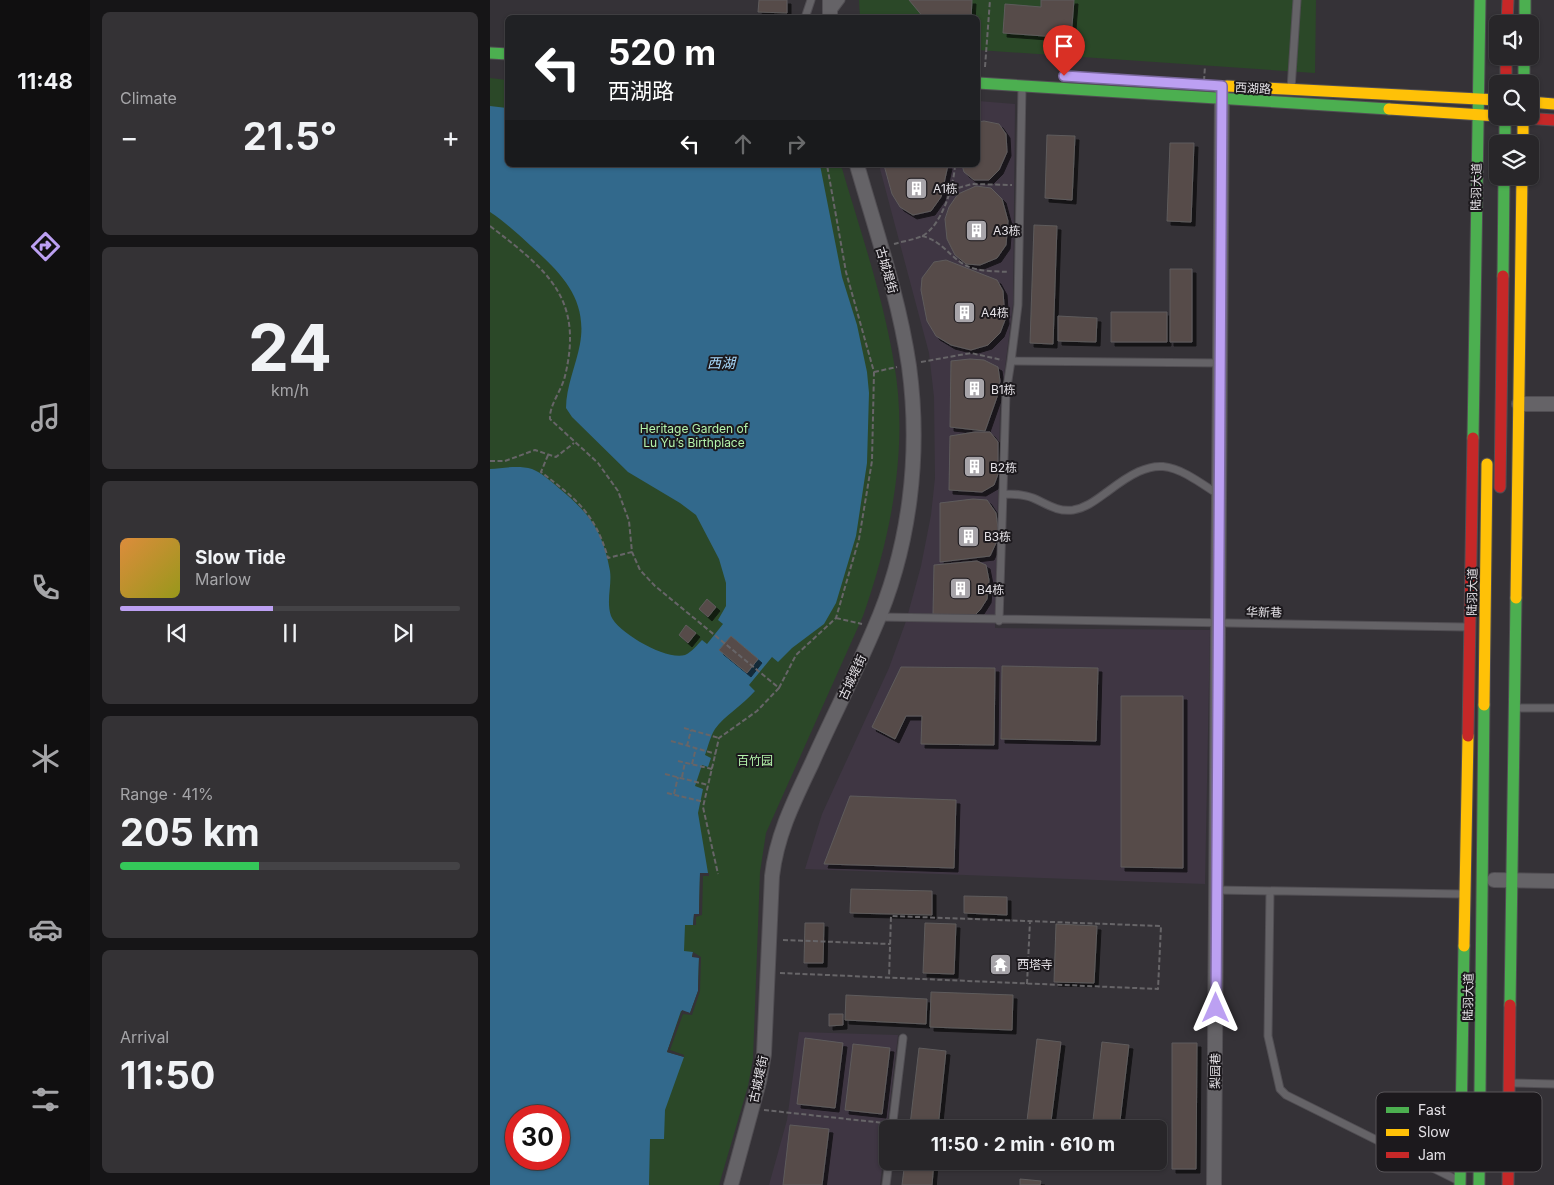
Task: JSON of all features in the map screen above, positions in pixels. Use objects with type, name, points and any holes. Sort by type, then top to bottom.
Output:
[{"type":"main road","points":[[1462,1092],[1476,114],[1480,0]]},
{"type":"main road","points":[[1507,15],[1508,0]]},
{"type":"main road","points":[[1525,0],[1525,15]]},
{"type":"main road","points":[[490,53],[505,54]]},
{"type":"main road","name":"西湖路","points":[[980,83],[1222,93],[1476,114],[1489,118]]},
{"type":"main road","name":"西湖路","points":[[1204,85],[1222,93],[1291,89],[1477,98],[1489,96]]},
{"type":"main road","points":[[1539,103],[1554,104]]},
{"type":"main road","points":[[1539,119],[1554,120]]},
{"type":"main road","points":[[1500,503],[1504,185]]},
{"type":"main road","points":[[1510,1092],[1522,185]]},
{"type":"main road","name":"陆羽大道","points":[[1480,1092],[1487,454]]},
{"type":"main road","name":"陆羽大道","points":[[1491,1092],[1494,922]]},
{"type":"main road","name":"陆羽大道","points":[[1479,1172],[1479,1185]]},
{"type":"main road","name":"陆羽大道","points":[[1490,1172],[1490,1185]]},
{"type":"main road","points":[[1508,1172],[1508,1185]]},
{"type":"street","points":[[830,0],[830,15]]},
{"type":"street","name":"梨园巷","points":[[1214,1185],[1222,93]]},
{"type":"street","name":"古城堤街","points":[[731,1185],[752,1108],[764,1054],[772,876],[780,834],[877,622],[901,546],[910,495],[914,443],[909,365],[898,312],[858,167]]},
{"type":"street","points":[[1519,404],[1554,404]]},
{"type":"street","points":[[1494,881],[1554,881]]},
{"type":"lane","points":[[806,15],[811,0]]},
{"type":"lane","points":[[831,15],[841,0]]},
{"type":"lane","points":[[1291,89],[1297,0]]},
{"type":"lane","points":[[1000,621],[1006,394],[1017,326],[1022,86]]},
{"type":"lane","points":[[1012,361],[1221,363]]},
{"type":"lane","points":[[1003,494],[1020,494],[1061,510],[1073,510],[1089,505],[1133,473],[1145,467],[1161,466],[1178,470],[1193,477],[1220,496]]},
{"type":"lane","name":"华新巷","points":[[877,622],[1219,622],[1469,627]]},
{"type":"lane","points":[[1515,708],[1554,708]]},
{"type":"lane","points":[[1217,890],[1465,894]]},
{"type":"lane","points":[[1270,890],[1268,1036],[1280,1089],[1286,1095],[1376,1141]]},
{"type":"lane","points":[[894,1120],[903,1038]]},
{"type":"lane","points":[[1510,1083],[1554,1084]]},
{"type":"lane","points":[[886,1185],[888,1170]]},
{"type":"lane","points":[[1438,1172],[1460,1183]]},
{"type":"path","points":[[985,70],[990,0]]},
{"type":"path","points":[[1204,85],[1205,66]]},
{"type":"path","points":[[718,874],[703,808],[719,738],[757,711],[779,688],[796,655],[836,618],[859,539],[870,478],[874,372],[846,272],[827,167]]},
{"type":"path","points":[[880,248],[922,236],[933,225],[951,190],[955,167]]},
{"type":"path","points":[[951,190],[972,184],[1020,185]]},
{"type":"path","points":[[490,226],[547,276],[558,289],[565,305],[572,334],[570,350],[563,384],[549,416],[551,422],[598,463],[618,491],[629,521],[632,552],[640,570],[655,586],[779,688]]},
{"type":"path","points":[[922,236],[930,238],[963,264],[972,268],[1019,272]]},
{"type":"path","points":[[874,372],[971,353],[1012,361]]},
{"type":"path","points":[[490,461],[505,461],[535,450],[556,457],[574,443]]},
{"type":"path","points":[[548,455],[541,472],[589,513],[601,536],[608,558],[632,552]]},
{"type":"path","points":[[836,618],[877,622]]},
{"type":"path","points":[[684,728],[719,738]]},
{"type":"path","points":[[687,746],[691,730]]},
{"type":"path","points":[[670,741],[716,754]]},
{"type":"path","points":[[692,764],[696,748]]},
{"type":"path","points":[[678,760],[712,769]]},
{"type":"path","points":[[674,794],[685,762]]},
{"type":"path","points":[[666,774],[708,785]]},
{"type":"path","points":[[667,793],[704,802]]},
{"type":"path","points":[[768,973],[1027,984],[1158,989],[1161,926],[891,916],[889,978]]},
{"type":"path","points":[[1027,984],[1030,921]]},
{"type":"path","points":[[769,939],[890,944]]},
{"type":"path","points":[[752,1108],[879,1125]]},
{"type":"shaded area","points":[[980,101],[1015,104],[1013,304],[1000,408],[995,628],[1210,630],[1205,884],[805,869],[822,814],[889,668],[906,621],[921,566],[931,515],[935,478],[934,397],[929,353],[880,167],[980,167]]},
{"type":"shaded area","points":[[799,1032],[898,1035],[888,1120],[879,1120],[879,1170],[882,1170],[880,1185],[769,1185],[787,1120]]},
{"type":"green space","points":[[859,0],[1316,0],[1315,73],[980,50],[980,15],[860,15]]},
{"type":"green space","name":"西湖","points":[[490,78],[505,80],[505,167],[842,167],[884,313],[898,395],[898,459],[895,491],[882,555],[863,616],[766,833],[760,872],[753,1059],[748,1086],[719,1185],[490,1185]]},
{"type":"water","name":"西湖","points":[[490,106],[505,108],[505,167],[820,167],[842,277],[857,325],[867,372],[869,393],[867,463],[856,536],[836,603],[824,624],[792,648],[778,662],[772,657],[749,685],[755,691],[715,729],[705,755],[711,758],[708,767],[702,765],[695,786],[703,789],[698,813],[708,873],[700,873],[699,914],[694,914],[693,925],[685,925],[684,951],[693,952],[692,957],[699,957],[698,991],[690,1013],[681,1011],[667,1052],[684,1057],[665,1110],[664,1139],[650,1139],[649,1185],[490,1185],[490,469],[516,467],[532,469],[550,481],[587,515],[599,534],[607,557],[610,571],[609,605],[611,616],[615,623],[623,630],[656,650],[677,656],[685,655],[702,640],[707,644],[723,624],[718,620],[726,606],[726,583],[719,559],[696,515],[680,503],[628,472],[572,417],[566,408],[569,384],[580,344],[580,314],[576,300],[562,277],[516,233],[490,212]]},
{"type":"pier","points":[[700,873],[709,873],[709,876],[703,876],[702,915],[696,917],[696,925],[693,925],[694,914],[699,914]]},
{"type":"pier","points":[[693,952],[701,957],[700,991],[692,1015],[683,1014],[670,1050],[684,1055],[684,1057],[667,1052],[682,1010],[690,1013],[698,991],[699,958],[692,957]]},
{"type":"building","points":[[759,0],[787,0],[787,13],[758,12]]},
{"type":"building","points":[[909,0],[972,0],[971,15],[922,15]]},
{"type":"building","points":[[1041,0],[1074,0],[1071,38],[1003,33],[1005,4],[1041,7]]},
{"type":"building","points":[[980,122],[999,124],[1006,134],[1007,152],[999,170],[989,180],[974,180],[964,172],[963,167],[980,167]]},
{"type":"building","points":[[1047,135],[1075,136],[1072,200],[1045,198]]},
{"type":"building","points":[[1170,143],[1194,143],[1191,222],[1167,221]]},
{"type":"building","name":"A1栋","points":[[885,167],[948,167],[941,197],[931,211],[913,215],[900,207],[892,194]]},
{"type":"building","name":"A3栋","points":[[976,186],[991,188],[1002,199],[1008,221],[1006,245],[997,258],[980,265],[966,264],[955,255],[947,239],[945,219],[949,207],[958,194]]},
{"type":"building","points":[[1034,225],[1057,226],[1053,344],[1030,343]]},
{"type":"building","name":"A4栋","points":[[946,260],[997,280],[1003,291],[1005,320],[1000,333],[988,345],[971,350],[951,345],[936,336],[927,321],[921,290],[922,278],[934,262]]},
{"type":"building","points":[[1170,269],[1192,269],[1192,342],[1170,342]]},
{"type":"building","points":[[1111,312],[1167,312],[1167,342],[1111,342]]},
{"type":"building","points":[[1058,316],[1097,318],[1096,342],[1058,341]]},
{"type":"building","name":"B1栋","points":[[984,360],[998,367],[1000,381],[997,397],[985,431],[950,427],[951,361]]},
{"type":"building","name":"B2栋","points":[[990,432],[998,442],[998,474],[994,485],[982,492],[949,490],[950,436]]},
{"type":"building","name":"B3栋","points":[[973,499],[987,500],[996,513],[998,529],[996,543],[990,556],[940,562],[940,503]]},
{"type":"building","name":"B4栋","points":[[977,561],[986,565],[989,580],[987,599],[980,610],[973,617],[933,614],[934,565]]},
{"type":"building","points":[[707,599],[716,607],[708,617],[699,609]]},
{"type":"building","points":[[686,625],[696,633],[688,643],[679,635]]},
{"type":"building","points":[[731,636],[758,659],[747,673],[719,650]]},
{"type":"building","points":[[1002,666],[1098,668],[1096,741],[1001,739]]},
{"type":"building","points":[[901,667],[995,668],[994,745],[921,744],[922,716],[906,716],[895,739],[872,727]]},
{"type":"building","points":[[1121,696],[1183,696],[1183,868],[1121,867]]},
{"type":"building","points":[[850,796],[956,800],[954,868],[824,864]]},
{"type":"building","points":[[851,889],[932,891],[932,915],[850,913]]},
{"type":"building","points":[[964,896],[1007,897],[1007,915],[964,913]]},
{"type":"building","points":[[805,923],[824,923],[823,963],[804,963]]},
{"type":"building","points":[[925,923],[956,924],[954,974],[923,973]]},
{"type":"building","points":[[1056,924],[1097,926],[1094,983],[1054,982]]},
{"type":"building","points":[[931,992],[1013,995],[1012,1030],[930,1027]]},
{"type":"building","points":[[846,995],[927,999],[926,1024],[845,1020]]},
{"type":"building","points":[[829,1014],[843,1014],[843,1025],[829,1026]]},
{"type":"building","points":[[805,1038],[843,1043],[835,1108],[797,1104]]},
{"type":"building","points":[[1037,1039],[1061,1042],[1051,1120],[1027,1120]]},
{"type":"building","points":[[1102,1042],[1129,1045],[1120,1120],[1093,1120]]},
{"type":"building","points":[[1172,1043],[1197,1043],[1196,1169],[1172,1169]]},
{"type":"building","points":[[853,1044],[890,1048],[882,1114],[845,1110]]},
{"type":"building","points":[[919,1048],[946,1051],[939,1120],[911,1120]]},
{"type":"building","points":[[790,1125],[829,1129],[822,1185],[783,1185]]},
{"type":"building","points":[[904,1170],[933,1170],[932,1185],[902,1185]]},
{"type":"building","points":[[1020,1179],[1041,1181],[1040,1185],[1020,1185]]},
{"type":"traffic: fast","points":[[1473,438],[1480,0]]},
{"type":"traffic: fast","points":[[1525,0],[1525,15]]},
{"type":"traffic: fast","points":[[490,53],[505,54]]},
{"type":"traffic: fast","points":[[1524,65],[1524,75]]},
{"type":"traffic: fast","points":[[980,83],[1389,109]]},
{"type":"traffic: fast","points":[[1505,125],[1505,135]]},
{"type":"traffic: fast","points":[[1503,276],[1504,185]]},
{"type":"traffic: fast","points":[[1510,1005],[1516,598]]},
{"type":"traffic: fast","points":[[1480,1092],[1484,705]]},
{"type":"traffic: fast","points":[[1462,1092],[1464,946]]},
{"type":"traffic: fast","points":[[1460,1172],[1460,1185]]},
{"type":"traffic: fast","points":[[1479,1172],[1479,1185]]},
{"type":"traffic: slow","points":[[1227,86],[1489,100]]},
{"type":"traffic: slow","points":[[1539,103],[1554,104]]},
{"type":"traffic: slow","points":[[1389,109],[1489,115]]},
{"type":"traffic: slow","points":[[1523,125],[1523,135]]},
{"type":"traffic: slow","points":[[1516,598],[1522,185]]},
{"type":"traffic: slow","points":[[1484,705],[1487,464]]},
{"type":"traffic: slow","points":[[1464,946],[1468,736]]},
{"type":"traffic: jam","points":[[1507,15],[1508,0]]},
{"type":"traffic: jam","points":[[1506,65],[1506,75]]},
{"type":"traffic: jam","points":[[1539,119],[1554,120]]},
{"type":"traffic: jam","points":[[1500,487],[1503,276]]},
{"type":"traffic: jam","points":[[1468,736],[1473,438]]},
{"type":"traffic: jam","points":[[1509,1092],[1510,1005]]},
{"type":"traffic: jam","points":[[1508,1172],[1508,1185]]},
{"type":"place","name":"A1栋","points":[[917,188]]},
{"type":"place","name":"A3栋","points":[[977,230]]},
{"type":"place","name":"A4栋","points":[[965,312]]},
{"type":"place","name":"B1栋","points":[[975,389]]},
{"type":"place","name":"B2栋","points":[[974,467]]},
{"type":"place","name":"B3栋","points":[[968,536]]},
{"type":"place","name":"B4栋","points":[[961,589]]},
{"type":"place","name":"西塔寺","points":[[1001,964]]},
{"type":"route","points":[[1064,76],[1222,86],[1216,1008]]},
{"type":"park label","name":"Heritage Garden of Lu Yu’s Birthplace","points":[[694,435]]},
{"type":"park label","name":"百竹园","points":[[755,760]]}]
